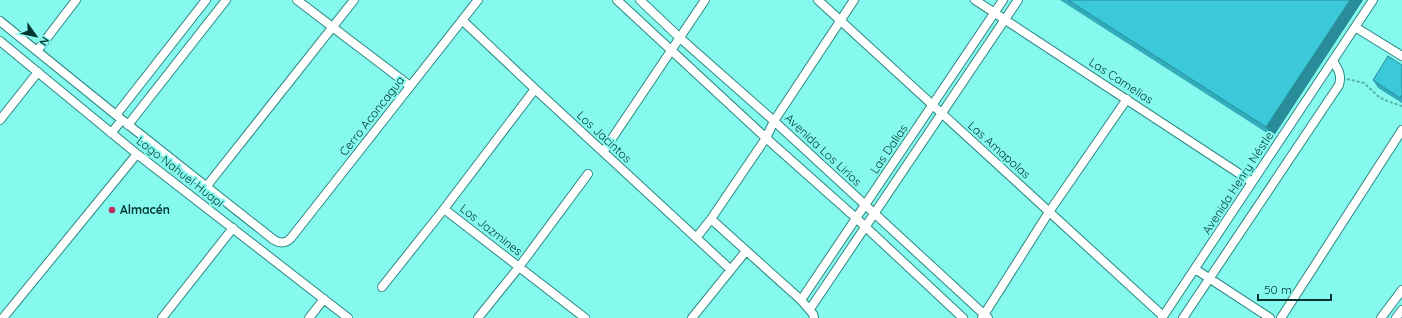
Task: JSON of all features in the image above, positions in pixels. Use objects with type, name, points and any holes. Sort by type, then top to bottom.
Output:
[{"type":"street","points":[[37,51],[76,0]]},
{"type":"street","points":[[122,120],[206,0]]},
{"type":"street","points":[[111,133],[226,0]]},
{"type":"street","points":[[297,0],[410,86]]},
{"type":"street","points":[[206,187],[354,0]]},
{"type":"street","name":"Cerro Aconcagua","points":[[281,243],[287,242],[291,238],[478,0]]},
{"type":"street","points":[[617,0],[766,138],[856,218],[963,318]]},
{"type":"street","name":"Avenida Los Lirios","points":[[640,0],[680,38],[774,121],[985,317]]},
{"type":"street","points":[[603,152],[705,0]]},
{"type":"street","name":"Las Amapolas","points":[[818,0],[1162,317]]},
{"type":"street","points":[[696,238],[711,219],[766,138],[774,121],[854,0]]},
{"type":"street","name":"Las Camelias","points":[[975,0],[1252,182]]},
{"type":"street","name":"Las Dalias","points":[[801,300],[1003,0]]},
{"type":"street","name":"Las Dalias","points":[[810,309],[1018,0]]},
{"type":"street","name":"Avenida Henry Néstle","points":[[1162,317],[1373,0]]},
{"type":"street","name":"Los Jacintos","points":[[462,20],[731,270]]},
{"type":"street","name":"Lago Nahuel Huapi","points":[[0,21],[206,187],[274,240],[281,243]]},
{"type":"street","points":[[1355,27],[1402,56]]},
{"type":"street","name":"Lago Nahuel Huapi","points":[[0,41],[137,154],[348,318]]},
{"type":"street","points":[[1183,318],[1339,85],[1341,79],[1339,71],[1333,61]]},
{"type":"street","points":[[0,120],[38,72]]},
{"type":"street","name":"Los Jazmines","points":[[535,89],[444,209],[585,318]]},
{"type":"street","points":[[985,317],[1049,212],[1127,99]]},
{"type":"street","points":[[1281,318],[1402,130]]},
{"type":"street","points":[[3,318],[137,154]]},
{"type":"street","points":[[478,318],[519,267],[588,174]]},
{"type":"street","points":[[382,287],[444,209]]},
{"type":"street","points":[[711,219],[801,300],[810,309],[814,318]]},
{"type":"street","points":[[162,318],[233,228]]},
{"type":"street","points":[[692,318],[746,251]]},
{"type":"street","points":[[1195,269],[1270,318]]},
{"type":"street","points":[[1381,318],[1402,290]]},
{"type":"street","points":[[309,318],[324,299]]},
{"type":"street","points":[[1396,318],[1402,310]]},
{"type":"path","points":[[1341,79],[1364,83],[1379,97],[1402,106]]},
{"type":"building","points":[[1068,0],[1350,0],[1266,127]]},
{"type":"building","points":[[1388,56],[1402,65],[1402,95],[1400,98],[1373,80]]},
{"type":"place","name":"Almacén","points":[[112,210]]}]
